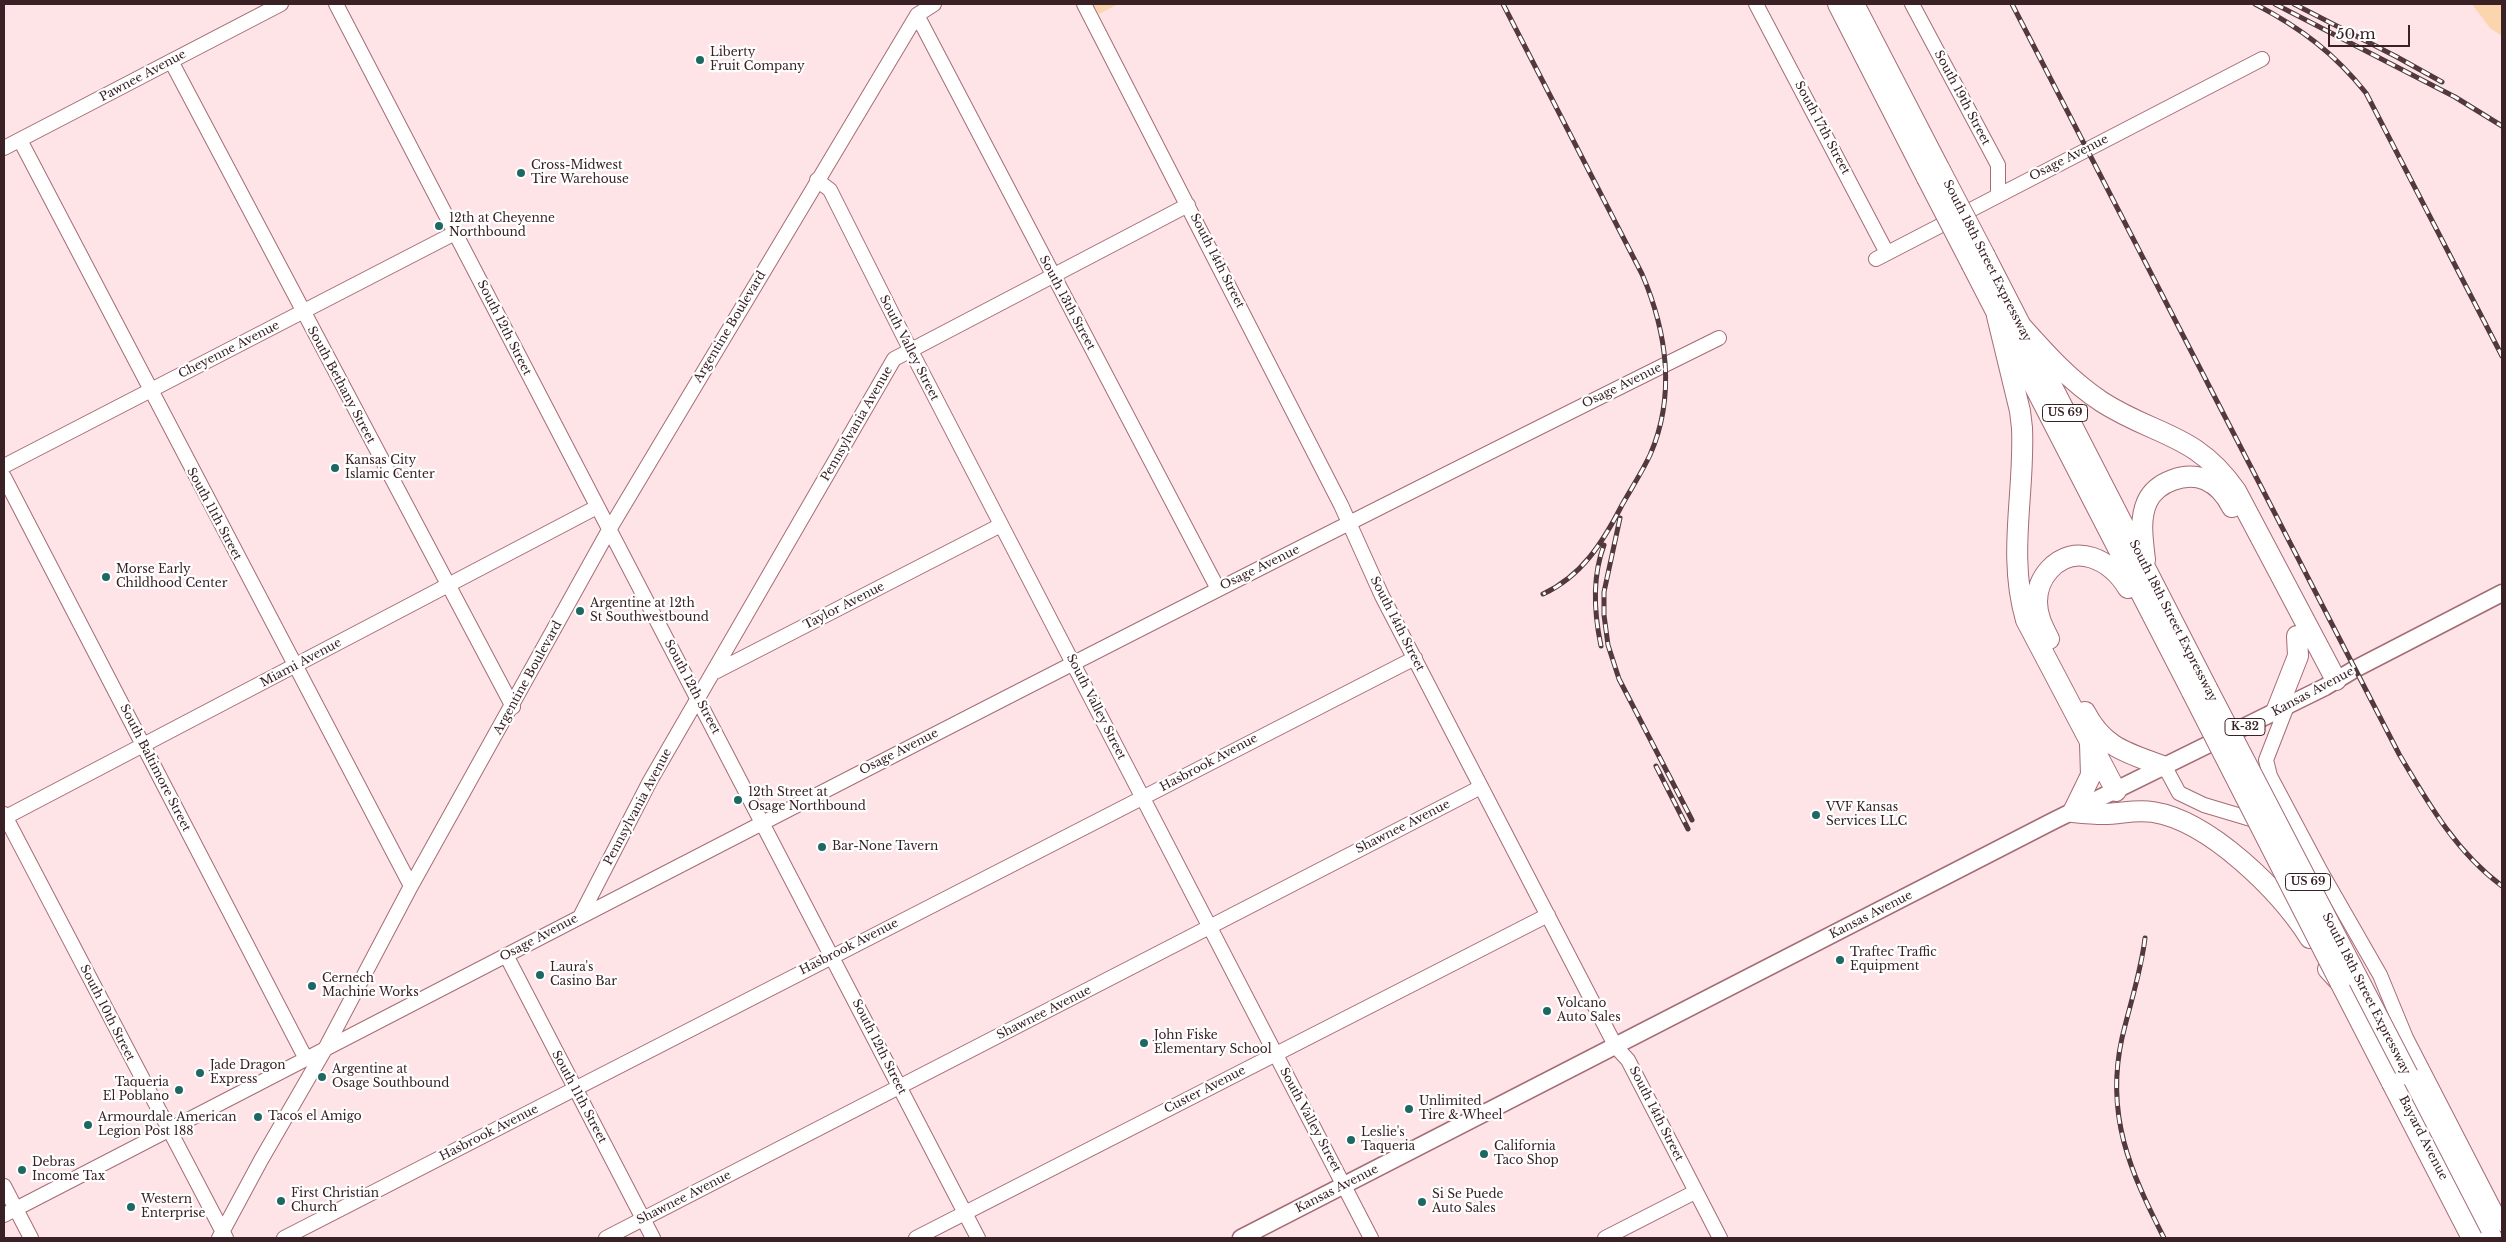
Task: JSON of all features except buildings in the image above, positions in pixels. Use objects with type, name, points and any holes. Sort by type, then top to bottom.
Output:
[{"type":"highway","name":"South 18th Street Expressway","points":[[1838,4],[1934,174]]},
{"type":"highway","name":"South 18th Street Expressway","points":[[1854,4],[1934,174],[1978,261],[2021,326],[2146,569],[2199,690],[2340,982],[2472,1238]]},
{"type":"highway","name":"South 18th Street Expressway","points":[[1978,261],[1997,316],[2152,616],[2199,690],[2492,1238]]},
{"type":"highway","points":[[1997,316],[2020,411],[2022,428],[2023,446],[2016,558],[2019,596],[2026,620],[2116,791]]},
{"type":"highway","points":[[2021,326],[2080,386],[2103,403],[2188,443],[2222,471],[2236,491],[2331,684]]},
{"type":"highway","points":[[2146,569],[2142,531],[2147,502],[2155,491],[2166,482],[2182,477],[2206,480],[2222,491],[2230,503],[2297,636],[2331,684]]},
{"type":"highway","points":[[2152,616],[2134,598],[2115,570],[2103,561],[2089,556],[2065,558],[2053,565],[2044,576],[2038,590],[2037,603],[2040,621],[2091,722],[2116,749],[2165,767]]},
{"type":"highway","points":[[2282,709],[2298,656],[2297,636]]},
{"type":"highway","points":[[2090,744],[2091,775],[2073,812],[2104,814],[2131,810],[2155,812],[2199,830],[2247,865],[2298,918],[2326,966],[2340,982]]},
{"type":"main road","name":"Kansas Avenue","points":[[1241,1238],[2073,812],[2331,684],[2502,593]]},
{"type":"street","name":"Pawnee Avenue","points":[[4,148],[281,4]]},
{"type":"street","name":"South 12th Street","points":[[336,4],[978,1238]]},
{"type":"street","name":"Argentine Boulevard","points":[[222,1236],[324,1051],[411,886],[513,707],[609,530],[917,15],[934,4]]},
{"type":"street","name":"South 14th Street","points":[[1084,4],[1350,524],[1382,596],[1616,1047],[1628,1060],[1720,1238]]},
{"type":"street","name":"South 17th Street","points":[[1756,4],[1882,256]]},
{"type":"street","name":"South 19th Street","points":[[1912,4],[1998,166],[2000,178],[1998,195]]},
{"type":"street","name":"South 13th Street","points":[[917,15],[1218,589]]},
{"type":"street","name":"Osage Avenue","points":[[1882,256],[2262,59]]},
{"type":"street","name":"South Bethany Street","points":[[170,62],[513,707]]},
{"type":"street","name":"South 11th Street","points":[[20,140],[411,886]]},
{"type":"street","name":"South Valley Street","points":[[817,180],[830,190],[910,350],[1371,1238]]},
{"type":"street","name":"Pennsylvania Avenue","points":[[714,672],[894,359],[1188,205]]},
{"type":"street","name":"Cheyenne Avenue","points":[[4,466],[455,233]]},
{"type":"street","name":"Osage Avenue","points":[[10,1212],[1073,663],[1350,524],[1539,426],[1719,338]]},
{"type":"street","name":"South Baltimore Street","points":[[4,477],[306,1059]]},
{"type":"street","name":"Miami Avenue","points":[[4,816],[597,507]]},
{"type":"street","name":"Taylor Avenue","points":[[714,672],[1001,525]]},
{"type":"street","name":"Hasbrook Avenue","points":[[284,1238],[1415,658]]},
{"type":"street","points":[[698,698],[714,672]]},
{"type":"street","name":"Pennsylvania Avenue","points":[[580,917],[650,781],[698,698]]},
{"type":"street","points":[[2282,709],[2266,760],[2270,776],[2321,872],[2380,975],[2406,1038],[2502,1224]]},
{"type":"street","name":"Bayard Avenue","points":[[2165,767],[2179,793],[2204,805],[2263,822],[2470,1232],[2467,1238]]},
{"type":"street","name":"Shawnee Avenue","points":[[606,1238],[1481,787]]},
{"type":"street","name":"South 10th Street","points":[[4,816],[222,1236]]},
{"type":"street","name":"Custer Avenue","points":[[916,1238],[1548,915]]},
{"type":"street","name":"South 11th Street","points":[[506,956],[574,1090],[653,1238]]},
{"type":"street","points":[[4,1186],[10,1212],[31,1238]]},
{"type":"street","points":[[1605,1238],[1695,1192]]},
{"type":"shaded area","points":[[1093,4],[1118,4],[1099,14]]},
{"type":"shaded area","points":[[2472,4],[2502,4],[2502,36],[2490,28]]},
{"type":"railway","points":[[1503,4],[1642,274],[1657,318],[1665,364],[1663,410],[1658,433],[1644,468],[1607,532],[1590,557],[1569,578],[1543,594]]},
{"type":"railway","points":[[2012,4],[2399,754],[2444,826],[2471,858],[2502,886]]},
{"type":"railway","points":[[2255,4],[2287,22],[2316,42],[2342,66],[2366,93],[2502,356]]},
{"type":"railway","points":[[2275,4],[2455,97],[2502,126]]},
{"type":"railway","points":[[2294,4],[2442,82]]},
{"type":"railway","points":[[1620,518],[1604,592],[1604,615],[1608,645],[1619,679],[1692,820]]},
{"type":"railway","points":[[1601,646],[1595,595],[1597,570],[1604,545]]},
{"type":"railway","points":[[1656,766],[1688,829]]},
{"type":"railway","points":[[2145,938],[2138,976],[2122,1038],[2117,1092],[2119,1117],[2131,1166],[2164,1238]]},
{"type":"place","name":"Liberty Fruit Company","points":[[700,60]]},
{"type":"place","name":"Cross-Midwest Tire Warehouse","points":[[521,173]]},
{"type":"place","name":"12th at Cheyenne Northbound","points":[[439,226]]},
{"type":"place","name":"Kansas City Islamic Center","points":[[335,468]]},
{"type":"place","name":"Morse Early Childhood Center","points":[[106,577]]},
{"type":"place","name":"Argentine at 12th St Southwestbound","points":[[580,611]]},
{"type":"place","name":"12th Street at Osage Northbound","points":[[738,800]]},
{"type":"place","name":"VVF Kansas Services LLC","points":[[1816,815]]},
{"type":"place","name":"Bar-None Tavern","points":[[822,847]]},
{"type":"place","name":"Traftec Traffic Equipment","points":[[1840,960]]},
{"type":"place","name":"Laura's Casino Bar","points":[[540,975]]},
{"type":"place","name":"Cernech Machine Works","points":[[312,986]]},
{"type":"place","name":"Volcano Auto Sales","points":[[1547,1011]]},
{"type":"place","name":"John Fiske Elementary School","points":[[1144,1043]]},
{"type":"place","name":"Jade Dragon Express","points":[[200,1073]]},
{"type":"place","name":"Argentine at Osage Southbound","points":[[322,1077]]},
{"type":"place","name":"Taqueria El Poblano","points":[[179,1090]]},
{"type":"place","name":"Unlimited Tire & Wheel","points":[[1409,1109]]},
{"type":"place","name":"Tacos el Amigo","points":[[258,1117]]},
{"type":"place","name":"Armourdale American Legion Post 188","points":[[88,1125]]},
{"type":"place","name":"Leslie's Taqueria","points":[[1351,1140]]},
{"type":"place","name":"California Taco Shop","points":[[1484,1154]]},
{"type":"place","name":"Debras Income Tax","points":[[22,1170]]},
{"type":"place","name":"First Christian Church","points":[[281,1201]]},
{"type":"place","name":"Si Se Puede Auto Sales","points":[[1422,1202]]},
{"type":"place","name":"Western Enterprise","points":[[131,1207]]}]
